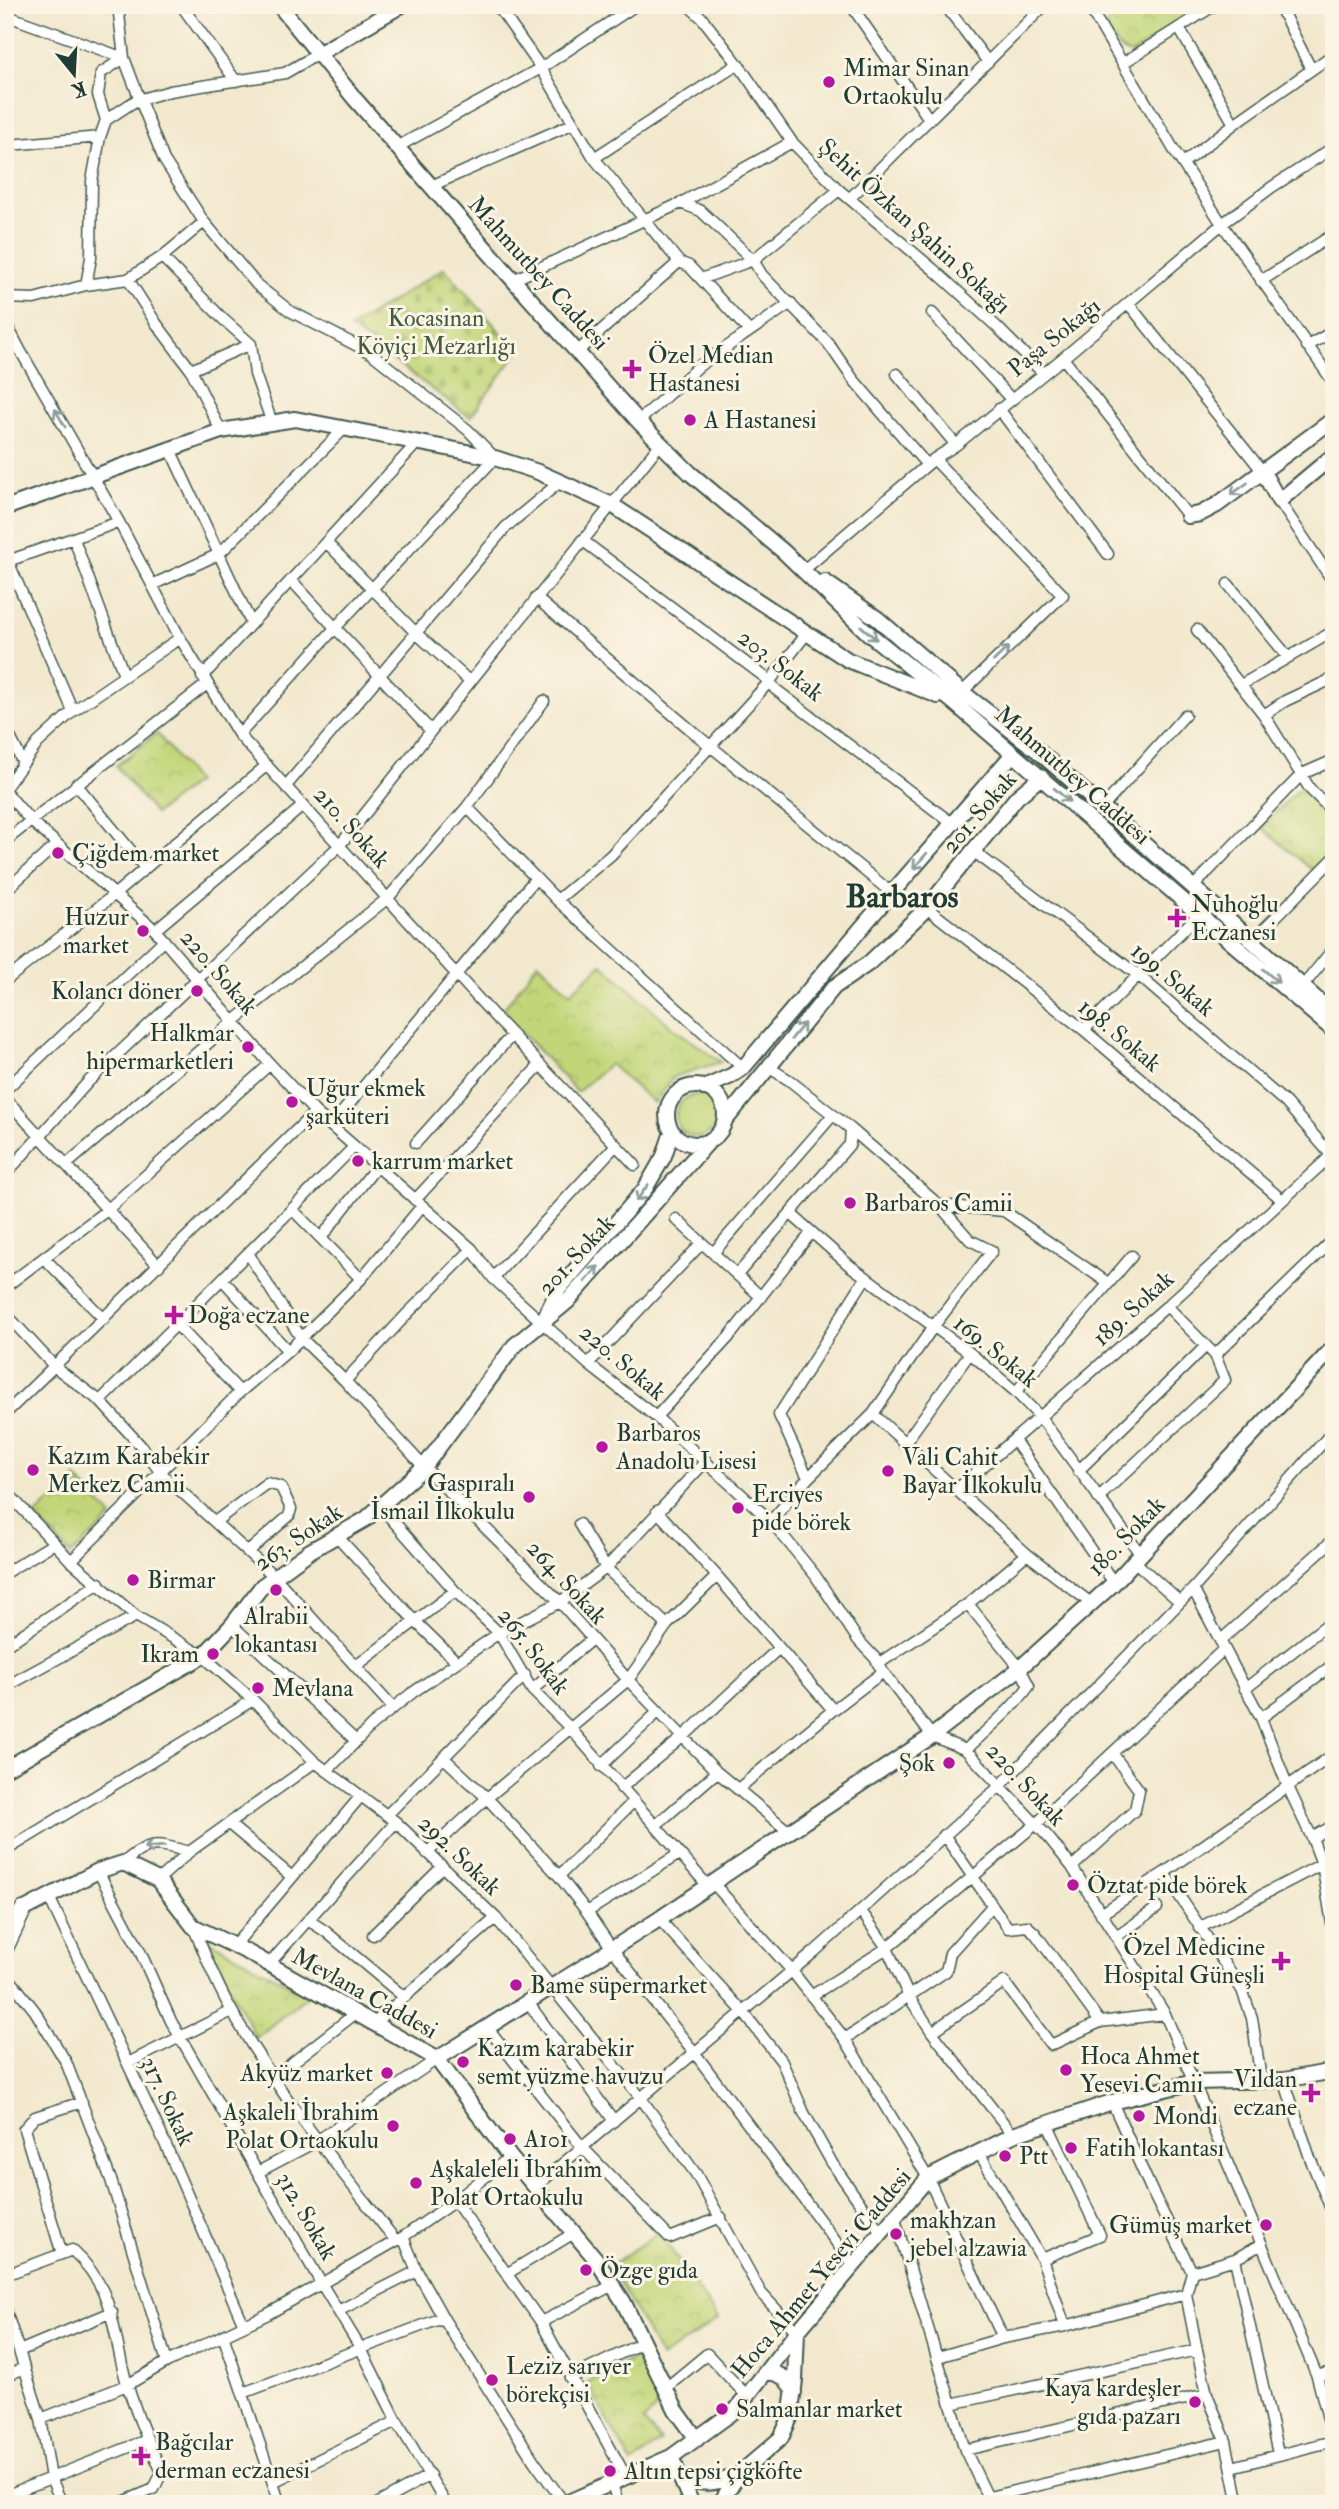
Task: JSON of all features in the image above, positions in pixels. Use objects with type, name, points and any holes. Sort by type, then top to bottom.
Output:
[{"type":"main road","points":[[5,1919],[23,1910]]},
{"type":"main road","points":[[5,1938],[23,1910]]},
{"type":"main road","points":[[5,1948],[23,1910]]},
{"type":"street","points":[[118,5],[124,58],[140,100],[164,160],[204,222],[257,285],[290,311],[371,353],[468,430],[495,458]]},
{"type":"street","points":[[181,5],[236,81]]},
{"type":"street","name":"Mahmutbey Caddesi","points":[[279,5],[431,187],[639,421],[690,473],[784,552],[868,633],[957,697],[1026,741],[1334,1015]]},
{"type":"street","points":[[106,120],[140,100],[170,91],[285,73],[402,5]]},
{"type":"street","points":[[497,5],[541,68],[594,158],[679,262],[689,266],[749,331]]},
{"type":"street","points":[[397,147],[541,68],[636,5]]},
{"type":"street","name":"Şehit Özkan Şahin Sokağı","points":[[688,5],[702,18],[738,64],[792,142],[839,190],[987,318],[1043,373]]},
{"type":"street","points":[[851,5],[929,119]]},
{"type":"street","points":[[945,5],[988,62]]},
{"type":"street","points":[[850,198],[1045,5]]},
{"type":"street","points":[[1088,5],[1222,224],[1334,383]]},
{"type":"street","points":[[1123,63],[1215,5]]},
{"type":"street","points":[[1279,5],[1311,69]]},
{"type":"street","points":[[5,15],[124,58]]},
{"type":"street","points":[[1180,28],[1234,124]]},
{"type":"street","points":[[1183,163],[1334,54]]},
{"type":"street","points":[[86,285],[91,258],[92,181],[106,120],[98,95],[101,73],[124,58]]},
{"type":"street","points":[[594,158],[738,64]]},
{"type":"street","points":[[431,187],[572,124]]},
{"type":"street","points":[[5,160],[7,140],[100,137]]},
{"type":"street","points":[[513,280],[681,203],[792,142]]},
{"type":"street","name":"Paşa Sokağı","points":[[806,568],[1222,224],[1272,187],[1334,147]]},
{"type":"street","points":[[701,279],[753,260],[839,190]]},
{"type":"street","points":[[5,508],[221,431],[295,419],[345,428],[495,458],[538,472],[612,505],[848,660],[957,697],[1063,595],[853,379],[828,343],[762,275],[753,260],[701,211],[681,203]]},
{"type":"street","points":[[5,298],[34,299],[86,285],[128,279],[162,257],[204,222]]},
{"type":"street","points":[[1261,281],[1334,234]]},
{"type":"street","points":[[162,257],[251,344],[255,374],[272,423]]},
{"type":"street","points":[[578,351],[679,262]]},
{"type":"street","points":[[128,279],[191,370],[221,431]]},
{"type":"street","points":[[639,421],[699,366],[791,303]]},
{"type":"street","points":[[1128,303],[1263,472],[1279,501],[1334,583]]},
{"type":"street","points":[[932,313],[1011,399]]},
{"type":"street","name":"210. Sokak","points":[[5,321],[119,522],[180,638],[239,735],[512,1035],[635,1165]]},
{"type":"street","points":[[1307,346],[1334,331]]},
{"type":"street","points":[[191,370],[251,344]]},
{"type":"street","points":[[1063,358],[1188,516],[1200,514],[1217,505],[1334,419]]},
{"type":"street","points":[[897,374],[956,445]]},
{"type":"street","points":[[999,410],[1108,554]]},
{"type":"street","points":[[152,585],[219,554],[345,428]]},
{"type":"street","points":[[5,841],[204,680],[251,623],[417,443]]},
{"type":"street","points":[[5,1175],[89,1081],[340,845],[661,443]]},
{"type":"street","points":[[170,449],[251,623]]},
{"type":"street","points":[[1279,501],[1334,456]]},
{"type":"street","points":[[239,735],[335,628],[495,458]]},
{"type":"street","points":[[286,786],[506,527],[560,482]]},
{"type":"street","points":[[73,711],[6,561],[119,522]]},
{"type":"street","points":[[74,538],[124,675]]},
{"type":"street","name":"203. Sokak","points":[[582,540],[770,681],[775,689],[953,824]]},
{"type":"street","points":[[326,542],[416,633],[469,681]]},
{"type":"street","name":"Mahmutbey Caddesi","points":[[784,552],[878,620],[1013,754],[1334,1031]]},
{"type":"street","points":[[291,580],[430,730]]},
{"type":"street","points":[[1228,584],[1288,657]]},
{"type":"street","points":[[536,598],[710,745],[892,893]]},
{"type":"street","points":[[1197,630],[1264,715],[1310,789],[1334,813]]},
{"type":"street","points":[[1241,685],[1334,631]]},
{"type":"street","points":[[557,900],[611,855],[770,681],[807,634]]},
{"type":"street","points":[[5,790],[38,743],[73,711],[180,638]]},
{"type":"street","points":[[1264,715],[1285,701],[1334,678]]},
{"type":"street","points":[[66,1165],[234,1021],[388,898],[467,807],[544,701]]},
{"type":"street","points":[[1091,821],[1185,715]]},
{"type":"street","points":[[5,727],[23,763]]},
{"type":"street","name":"201. Sokak","points":[[543,1321],[558,1290],[645,1189],[663,1156],[672,1132],[667,1114],[674,1096],[691,1087],[704,1088],[743,1068],[1013,754]]},
{"type":"street","points":[[1182,898],[1302,774],[1334,760]]},
{"type":"street","points":[[5,981],[115,894],[267,765]]},
{"type":"street","name":"201. Sokak","points":[[543,1321],[568,1301],[720,1131],[724,1122],[834,987],[869,962],[927,908],[1017,797],[1041,778]]},
{"type":"street","points":[[76,784],[145,868]]},
{"type":"street","name":"220. Sokak","points":[[5,790],[30,820],[155,930],[270,1064],[315,1112],[472,1249],[493,1278],[588,1364],[656,1417],[771,1521],[815,1575],[858,1640],[932,1736],[966,1750],[1036,1824],[1072,1867],[1165,2014],[1317,2376],[1333,2442]]},
{"type":"street","points":[[155,930],[304,805]]},
{"type":"street","points":[[467,807],[557,900],[743,1068]]},
{"type":"street","points":[[5,891],[57,844]]},
{"type":"street","name":"199. Sokak","points":[[973,851],[1138,975],[1286,1103],[1333,1154]]},
{"type":"street","points":[[1251,942],[1334,858]]},
{"type":"street","points":[[331,1126],[536,878]]},
{"type":"street","name":"198. Sokak","points":[[927,908],[1084,1030],[1281,1199]]},
{"type":"street","points":[[1084,1030],[1199,914]]},
{"type":"street","points":[[5,1090],[164,940]]},
{"type":"street","points":[[1303,986],[1334,948]]},
{"type":"street","points":[[416,1143],[512,1035]]},
{"type":"street","points":[[5,1287],[107,1210],[270,1064]]},
{"type":"street","points":[[71,1561],[240,1392],[288,1351],[361,1279],[418,1203],[540,1065]]},
{"type":"street","points":[[768,1067],[789,1080],[851,1129],[939,1205],[970,1240],[992,1251],[933,1327],[873,1414],[808,1478],[771,1521]]},
{"type":"street","points":[[704,1088],[717,1096],[722,1104],[724,1122]]},
{"type":"street","points":[[5,1098],[159,1266]]},
{"type":"street","points":[[5,1414],[315,1112]]},
{"type":"street","points":[[714,1252],[833,1115]]},
{"type":"street","points":[[737,1275],[850,1143],[851,1129]]},
{"type":"street","points":[[672,1132],[688,1143],[697,1144],[710,1140]]},
{"type":"street","points":[[493,1278],[616,1145]]},
{"type":"street","points":[[100,1401],[354,1147]]},
{"type":"street","name":"189. Sokak","points":[[956,1490],[1167,1306],[1333,1154]]},
{"type":"street","points":[[321,1238],[376,1167]]},
{"type":"street","points":[[939,1205],[1004,1211],[1108,1283]]},
{"type":"street","points":[[292,1209],[361,1279]]},
{"type":"street","name":"169. Sokak","points":[[791,1213],[811,1233],[866,1277],[970,1353],[1016,1392],[1041,1418],[1138,1558],[1180,1602]]},
{"type":"street","points":[[676,1219],[761,1297]]},
{"type":"street","points":[[656,1417],[761,1297],[811,1233]]},
{"type":"street","points":[[1215,1355],[1334,1240]]},
{"type":"street","points":[[588,1364],[702,1243]]},
{"type":"street","points":[[345,1381],[472,1249]]},
{"type":"street","name":"264. Sokak","points":[[248,1254],[301,1338],[345,1381],[424,1467],[560,1602],[628,1680],[718,1772],[788,1831]]},
{"type":"street","name":"189. Sokak","points":[[1016,1392],[1132,1256]]},
{"type":"street","points":[[45,1259],[104,1320]]},
{"type":"street","points":[[808,1478],[779,1415],[866,1277]]},
{"type":"street","points":[[222,1279],[288,1351]]},
{"type":"street","points":[[1098,1498],[1224,1380],[1215,1355],[1205,1348],[1167,1306]]},
{"type":"street","points":[[5,1313],[55,1367],[100,1401],[141,1446],[161,1473],[275,1577],[393,1708]]},
{"type":"street","name":"263. Sokak","points":[[5,1769],[203,1656],[232,1625],[261,1586],[310,1551],[366,1519],[424,1467],[514,1346],[543,1321]]},
{"type":"street","points":[[177,1325],[240,1392]]},
{"type":"street","name":"180. Sokak","points":[[437,2059],[613,1950],[932,1736],[1020,1668],[1114,1583],[1334,1347]]},
{"type":"street","points":[[1078,1471],[1205,1348]]},
{"type":"street","points":[[904,1444],[970,1353]]},
{"type":"street","points":[[873,1414],[1027,1554],[1092,1604]]},
{"type":"street","points":[[535,2187],[792,1971],[1000,1786],[1193,1589],[1334,1430]]},
{"type":"street","points":[[1014,1440],[1114,1583]]},
{"type":"street","points":[[327,1771],[355,1740],[393,1708],[499,1633],[560,1602],[606,1567],[706,1461]]},
{"type":"street","points":[[216,1521],[267,1483],[281,1487],[291,1509],[289,1516],[248,1552]]},
{"type":"street","name":"292. Sokak","points":[[7,1496],[71,1561],[136,1616],[203,1656],[253,1700],[315,1762],[391,1819],[496,1918],[640,2097],[696,2174],[761,2293],[797,2332]]},
{"type":"street","name":"265. Sokak","points":[[380,1506],[455,1591],[499,1633],[532,1690],[570,1728],[679,1854],[792,1971],[845,2039],[928,2178],[1003,2337]]},
{"type":"street","points":[[657,1511],[833,1710]]},
{"type":"street","points":[[579,1524],[606,1567],[667,1625]]},
{"type":"street","points":[[337,1536],[416,1622],[457,1662]]},
{"type":"street","points":[[811,1996],[887,1948],[1036,1824],[1334,1539]]},
{"type":"street","points":[[5,1573],[53,1544]]},
{"type":"street","points":[[738,1789],[881,1668],[968,1604],[1027,1554]]},
{"type":"street","points":[[427,1853],[487,1798],[628,1680],[667,1625],[717,1576]]},
{"type":"street","points":[[5,1646],[99,1583]]},
{"type":"street","points":[[1193,1589],[1261,1718],[1288,1787],[1312,1838],[1322,1864],[1334,1935]]},
{"type":"street","points":[[356,1666],[455,1591]]},
{"type":"street","points":[[966,1750],[989,1725],[1018,1701],[1029,1686],[1020,1668],[968,1604]]},
{"type":"street","points":[[5,1687],[136,1616]]},
{"type":"street","points":[[1245,1689],[1334,1619]]},
{"type":"street","points":[[232,1625],[355,1740]]},
{"type":"street","points":[[532,1690],[592,1639]]},
{"type":"street","points":[[621,1788],[684,1736],[778,1649]]},
{"type":"street","points":[[1261,1718],[1334,1664]]},
{"type":"street","points":[[269,1964],[444,1758],[525,1675]]},
{"type":"street","points":[[5,1851],[253,1700]]},
{"type":"street","points":[[601,1766],[659,1711]]},
{"type":"street","points":[[1072,1867],[1135,1810],[1139,1790],[1112,1753]]},
{"type":"street","points":[[1101,1914],[1334,1754]]},
{"type":"street","points":[[444,1758],[487,1798],[559,1876],[854,2266]]},
{"type":"street","points":[[158,1880],[189,1853],[315,1762]]},
{"type":"street","points":[[655,1826],[718,1772]]},
{"type":"street","points":[[234,1946],[361,1796]]},
{"type":"street","points":[[559,1876],[634,1802]]},
{"type":"street","points":[[229,1824],[292,1877]]},
{"type":"street","points":[[1312,1838],[1334,1825]]},
{"type":"street","points":[[944,1835],[1008,1928],[1027,1926],[1035,1933],[1100,2022]]},
{"type":"street","points":[[23,1910],[98,1871],[123,1863],[140,1849],[159,1844],[189,1853]]},
{"type":"street","points":[[587,1912],[679,1854]]},
{"type":"street","name":"Mevlana Caddesi","points":[[123,1863],[158,1880],[193,1926],[269,1964],[437,2059],[510,2157],[596,2258],[644,2342],[677,2410],[697,2439]]},
{"type":"street","points":[[1199,1928],[1322,1864]]},
{"type":"street","points":[[373,1935],[442,1867]]},
{"type":"street","name":"312. Sokak","points":[[98,1871],[139,1949],[180,2037],[361,2348],[397,2421],[446,2504]]},
{"type":"street","points":[[1164,1873],[1242,1990],[1252,2018],[1261,2080]]},
{"type":"street","name":"317. Sokak","points":[[49,1897],[128,2063],[244,2325]]},
{"type":"street","points":[[845,2039],[946,1971],[950,1952],[992,1906]]},
{"type":"street","points":[[1116,1937],[1157,1908]]},
{"type":"street","points":[[861,1911],[887,1948],[909,1997],[932,2032],[1013,2135]]},
{"type":"street","points":[[373,2024],[496,1918]]},
{"type":"street","points":[[659,1919],[744,2012],[782,2062],[804,2113],[832,2163],[881,2233]]},
{"type":"street","points":[[308,1920],[404,1997]]},
{"type":"street","points":[[193,1926],[232,2011],[274,2077],[317,2141],[399,2239],[445,2321],[534,2461],[565,2504]]},
{"type":"street","points":[[5,1973],[35,2011],[66,2062],[111,2180],[167,2362]]},
{"type":"street","points":[[932,2032],[1004,1982],[1051,2045],[1100,2022],[1165,2014]]},
{"type":"street","points":[[527,2001],[614,2121]]},
{"type":"street","points":[[128,2063],[232,2011]]},
{"type":"street","points":[[274,2077],[356,2013]]},
{"type":"street","points":[[487,2027],[582,2147],[670,2238],[721,2217]]},
{"type":"street","points":[[258,2172],[317,2141],[437,2059]]},
{"type":"street","name":"Hoca Ahmet Yesevi Caddesi","points":[[565,2504],[671,2457],[736,2410],[797,2332],[928,2178],[1013,2135],[1112,2102],[1194,2082],[1284,2080],[1334,2071]]},
{"type":"street","points":[[1284,2080],[1310,2158],[1334,2216]]},
{"type":"street","points":[[62,2254],[24,2129],[35,2117],[82,2102]]},
{"type":"street","points":[[1112,2102],[1192,2272],[1186,2294],[1197,2350],[1207,2394],[1226,2441],[1239,2504]]},
{"type":"street","points":[[1042,2259],[1100,2235],[1047,2123]]},
{"type":"street","points":[[978,2151],[1042,2259],[1065,2326]]},
{"type":"street","points":[[41,2419],[127,2385],[321,2283],[399,2239],[455,2201],[510,2157]]},
{"type":"street","points":[[455,2201],[541,2322],[626,2477]]},
{"type":"street","points":[[894,2217],[965,2450],[990,2500],[1226,2441]]},
{"type":"street","points":[[508,2273],[574,2233]]},
{"type":"street","points":[[1192,2272],[1235,2259],[1262,2244]]},
{"type":"street","points":[[5,2279],[8,2274],[72,2250],[105,2290],[127,2385],[162,2472],[153,2489],[134,2501],[118,2504]]},
{"type":"street","points":[[1235,2259],[1278,2454]]},
{"type":"street","points":[[338,2311],[417,2272]]},
{"type":"street","points":[[541,2322],[613,2285]]},
{"type":"street","points":[[938,2357],[1003,2337],[1065,2326],[1186,2294]]},
{"type":"street","points":[[5,2308],[41,2419],[51,2478],[62,2504]]},
{"type":"street","points":[[19,2351],[111,2312]]},
{"type":"street","points":[[243,2393],[437,2320],[445,2321]]},
{"type":"street","points":[[720,2504],[737,2476],[781,2438],[790,2418],[797,2332]]},
{"type":"street","points":[[223,2335],[280,2504]]},
{"type":"street","points":[[570,2378],[644,2342]]},
{"type":"street","points":[[951,2404],[1197,2350]]},
{"type":"street","points":[[667,2387],[707,2354],[747,2396]]},
{"type":"street","points":[[5,2376],[25,2368]]},
{"type":"street","points":[[1317,2376],[1334,2371]]},
{"type":"street","points":[[765,2373],[774,2372],[787,2380],[794,2392]]},
{"type":"street","points":[[965,2450],[1207,2394]]},
{"type":"street","points":[[273,2482],[397,2421]]},
{"type":"street","points":[[5,2496],[147,2440]]},
{"type":"street","points":[[1232,2467],[1333,2442]]},
{"type":"street","points":[[671,2457],[692,2504]]},
{"type":"street","points":[[377,2504],[430,2475]]},
{"type":"street","points":[[679,2476],[694,2482],[715,2484],[737,2476]]},
{"type":"street","points":[[612,2483],[618,2504]]},
{"type":"street","points":[[1328,2504],[1334,2502]]},
{"type":"green space","points":[[1137,5],[1205,5],[1133,53],[1128,53],[1119,48],[1105,24]]},
{"type":"green space","name":"Kocasinan Köyiçi Mezarlığı","points":[[444,268],[518,352],[470,417],[350,328]]},
{"type":"green space","points":[[157,733],[196,782],[155,814],[116,766]]},
{"type":"green space","points":[[1300,788],[1334,820],[1334,848],[1312,870],[1261,827]]},
{"type":"green space","points":[[538,962],[570,993],[602,964],[672,1027],[721,1062],[675,1076],[654,1103],[610,1064],[577,1092],[502,1011]]},
{"type":"green space","points":[[697,1095],[712,1101],[718,1116],[712,1131],[697,1137],[682,1131],[676,1116],[682,1101]]},
{"type":"green space","points":[[76,1478],[112,1517],[71,1555],[35,1516]]},
{"type":"green space","points":[[203,1937],[308,1995],[256,2038]]},
{"type":"green space","points":[[659,2232],[718,2319],[661,2358],[610,2266]]},
{"type":"green space","points":[[638,2356],[662,2404],[643,2421],[661,2441],[632,2464],[587,2383]]},
{"type":"place","name":"Mimar Sinan Ortaokulu","points":[[829,82]]},
{"type":"place","name":"Özel Median Hastanesi","points":[[632,369]]},
{"type":"place","name":"A Hastanesi","points":[[690,420]]},
{"type":"place","name":"Çiğdem market","points":[[58,853]]},
{"type":"place","name":"Nuhoğlu Eczanesi","points":[[1177,918]]},
{"type":"place","name":"Huzur market","points":[[143,931]]},
{"type":"place","name":"Kolancı döner","points":[[197,991]]},
{"type":"place","name":"Halkmar hipermarketleri","points":[[248,1047]]},
{"type":"place","name":"Uğur ekmek şarküteri","points":[[292,1102]]},
{"type":"place","name":"karrum market","points":[[358,1161]]},
{"type":"place","name":"Barbaros Camii","points":[[850,1203]]},
{"type":"place","name":"Doğa eczane","points":[[174,1315]]},
{"type":"place","name":"Barbaros Anadolu Lisesi","points":[[602,1447]]},
{"type":"place","name":"Kazım Karabekir Merkez Camii","points":[[33,1470]]},
{"type":"place","name":"Vali Cahit Bayar İlkokulu","points":[[888,1471]]},
{"type":"place","name":"Gaspıralı İsmail İlkokulu","points":[[529,1497]]},
{"type":"place","name":"Erciyes pide börek","points":[[738,1508]]},
{"type":"place","name":"Birmar","points":[[133,1580]]},
{"type":"place","name":"Alrabii lokantası","points":[[276,1590]]},
{"type":"place","name":"Ikram","points":[[213,1654]]},
{"type":"place","name":"Mevlana","points":[[258,1688]]},
{"type":"place","name":"Şok","points":[[949,1763]]},
{"type":"place","name":"Öztat pide börek","points":[[1073,1885]]},
{"type":"place","name":"Özel Medicine Hospital Güneşli","points":[[1281,1961]]},
{"type":"place","name":"Bame süpermarket","points":[[516,1985]]},
{"type":"place","name":"Kazım karabekir semt yüzme havuzu","points":[[463,2062]]},
{"type":"place","name":"Hoca Ahmet Yesevi Camii","points":[[1066,2070]]},
{"type":"place","name":"Akyüz market","points":[[387,2073]]},
{"type":"place","name":"Vildan eczane","points":[[1311,2093]]},
{"type":"place","name":"Mondi","points":[[1139,2116]]},
{"type":"place","name":"Aşkaleli İbrahim Polat Ortaokulu","points":[[393,2126]]},
{"type":"place","name":"A101","points":[[510,2139]]},
{"type":"place","name":"Fatih lokantası","points":[[1071,2148]]},
{"type":"place","name":"Ptt","points":[[1005,2156]]},
{"type":"place","name":"Aşkaleleli İbrahim Polat Ortaokulu","points":[[416,2183]]},
{"type":"place","name":"Gümüş market","points":[[1266,2225]]},
{"type":"place","name":"makhzan jebel alzawia","points":[[896,2234]]},
{"type":"place","name":"Özge gıda","points":[[586,2270]]},
{"type":"place","name":"Leziz sarıyer börekçisi","points":[[492,2380]]},
{"type":"place","name":"Kaya kardeşler gıda pazarı","points":[[1195,2402]]},
{"type":"place","name":"Salmanlar market","points":[[722,2409]]},
{"type":"place","name":"Bağcılar derman eczanesi","points":[[141,2456]]},
{"type":"place","name":"Altın tepsi çiğköfte","points":[[610,2471]]},
{"type":"district","name":"Barbaros","points":[[902,896]]}]
